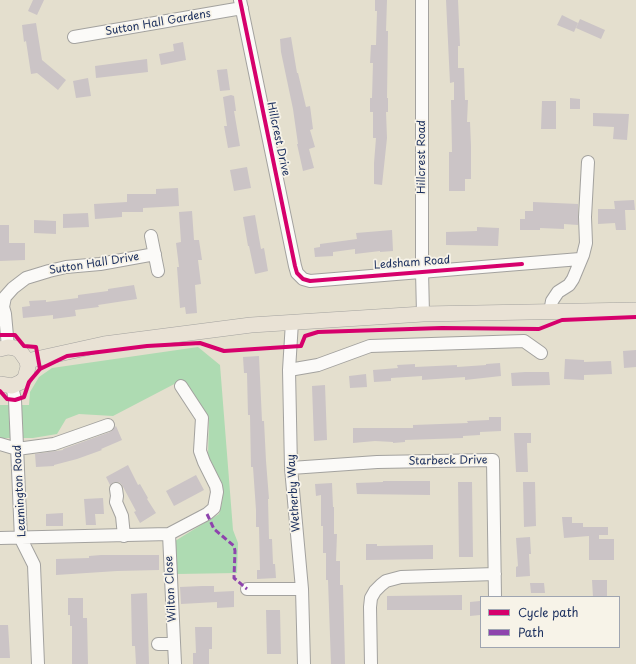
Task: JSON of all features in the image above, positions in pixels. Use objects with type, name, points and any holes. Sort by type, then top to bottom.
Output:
[{"type":"main road","points":[[28,361],[104,344],[251,325],[423,314],[636,310]]},
{"type":"main road","points":[[4,348],[14,348],[20,351],[28,361],[28,373],[25,378],[21,382],[6,386]]},
{"type":"street","name":"Hillcrest Road","points":[[422,0],[423,314]]},
{"type":"street","name":"Sutton Hall Gardens","points":[[74,37],[241,4]]},
{"type":"street","name":"Hillcrest Drive","points":[[241,4],[295,266],[297,273],[303,279]]},
{"type":"street","points":[[550,312],[552,301],[558,292],[569,285],[583,255],[586,243],[588,162]]},
{"type":"street","name":"Sutton Hall Drive","points":[[151,236],[158,271]]},
{"type":"street","name":"Sutton Hall Drive","points":[[4,348],[5,314],[1,307],[5,298],[13,288],[26,278],[66,267],[100,264],[154,254]]},
{"type":"street","name":"Ledsham Road","points":[[303,279],[310,281],[580,259]]},
{"type":"street","name":"Wetherby Way","points":[[292,322],[289,370],[291,468],[302,589],[304,664]]},
{"type":"street","points":[[289,370],[318,366],[370,346],[524,341],[541,353]]},
{"type":"street","name":"Leamington Road","points":[[6,386],[15,400],[21,538],[34,565],[38,664]]},
{"type":"street","points":[[0,538],[168,534],[207,514],[214,508],[217,492],[216,486],[200,451],[202,418],[181,386]]},
{"type":"street","points":[[0,444],[17,449],[54,444],[108,425]]},
{"type":"street","name":"Starbeck Drive","points":[[291,468],[493,454],[495,596]]},
{"type":"street","points":[[116,489],[116,502],[122,516],[124,536]]},
{"type":"street","name":"Wilton Close","points":[[168,534],[175,664]]},
{"type":"street","points":[[371,664],[371,598],[381,584],[401,577],[495,574]]},
{"type":"street","points":[[247,590],[302,589]]},
{"type":"street","points":[[158,644],[174,644]]},
{"type":"green space","points":[[198,347],[220,365],[233,530],[238,543],[237,573],[177,574],[175,541],[219,514],[222,503],[223,488],[208,456],[209,418],[182,380],[113,416],[79,414],[66,419],[57,434],[33,438],[0,438],[0,405],[29,405],[30,392],[39,377],[52,368]]},
{"type":"building","points":[[33,0],[44,0],[37,15],[28,11]]},
{"type":"building","points":[[375,0],[387,0],[386,31],[388,31],[388,112],[386,112],[387,138],[382,185],[374,184],[376,138],[373,138],[373,112],[370,112],[373,63],[370,63],[371,45],[376,45],[377,11],[375,11]]},
{"type":"building","points":[[446,0],[458,0],[460,46],[458,46],[458,68],[464,68],[465,100],[468,100],[467,122],[470,122],[471,179],[465,179],[465,191],[449,191],[449,152],[452,152],[451,100],[454,100],[454,82],[450,83]]},
{"type":"building","points":[[562,15],[578,23],[574,32],[557,25]]},
{"type":"building","points":[[580,19],[605,30],[601,39],[576,28]]},
{"type":"building","points":[[36,23],[42,60],[66,80],[58,90],[37,73],[31,74],[22,25]]},
{"type":"building","points":[[291,37],[297,73],[306,107],[310,106],[313,129],[310,130],[315,147],[309,149],[314,168],[303,171],[297,144],[293,109],[281,52],[280,39]]},
{"type":"building","points":[[183,42],[186,60],[161,65],[159,54],[174,51],[173,44]]},
{"type":"building","points":[[147,59],[148,72],[96,78],[95,66]]},
{"type":"building","points":[[227,69],[230,90],[220,91],[217,70]]},
{"type":"building","points":[[88,78],[91,96],[76,98],[73,81]]},
{"type":"building","points":[[231,95],[234,96],[236,111],[234,111],[240,146],[228,148],[224,126],[227,126],[223,97]]},
{"type":"building","points":[[570,98],[580,99],[580,109],[570,109]]},
{"type":"building","points":[[542,101],[556,101],[556,129],[541,129]]},
{"type":"building","points":[[593,113],[629,114],[627,140],[613,139],[614,127],[593,126]]},
{"type":"building","points":[[247,167],[251,188],[234,191],[230,170]]},
{"type":"building","points":[[178,188],[179,206],[143,208],[143,212],[122,212],[122,217],[95,219],[94,204],[127,202],[127,194],[156,194],[156,189]]},
{"type":"building","points":[[634,200],[635,210],[625,210],[626,230],[616,230],[615,223],[598,224],[598,209],[615,209],[614,201]]},
{"type":"building","points":[[533,202],[578,204],[578,225],[564,224],[564,229],[540,228],[540,230],[520,230],[520,219],[525,219],[525,211],[533,211]]},
{"type":"building","points":[[192,211],[194,240],[199,240],[202,260],[198,260],[201,284],[195,285],[197,313],[186,314],[185,307],[180,308],[177,267],[179,267],[176,243],[181,242],[179,212]]},
{"type":"building","points":[[88,213],[89,227],[63,228],[63,214]]},
{"type":"building","points":[[255,215],[261,249],[264,248],[268,271],[255,274],[243,217]]},
{"type":"building","points":[[34,220],[56,221],[56,234],[34,233]]},
{"type":"building","points":[[0,225],[9,225],[9,243],[25,243],[25,260],[0,261]]},
{"type":"building","points":[[477,227],[499,228],[498,246],[446,245],[446,232],[477,231]]},
{"type":"building","points":[[392,230],[393,251],[355,254],[355,249],[333,252],[333,256],[315,257],[314,248],[320,247],[320,244],[357,239],[356,233]]},
{"type":"building","points":[[134,285],[137,299],[98,305],[99,307],[75,310],[76,316],[53,319],[53,315],[23,318],[22,307],[30,306],[29,301],[46,300],[46,302],[78,298],[78,295],[108,291],[108,289]]},
{"type":"building","points":[[636,350],[636,367],[624,368],[623,351]]},
{"type":"building","points":[[259,356],[262,421],[264,421],[269,499],[269,539],[272,539],[273,564],[275,564],[276,578],[257,579],[257,570],[260,570],[259,527],[256,527],[253,467],[251,467],[250,415],[248,415],[247,373],[244,373],[243,357]]},
{"type":"building","points":[[565,359],[584,360],[584,362],[611,361],[612,374],[584,375],[584,380],[564,379]]},
{"type":"building","points":[[500,363],[501,376],[465,380],[465,377],[422,380],[422,376],[391,378],[391,381],[374,382],[373,370],[398,368],[397,365],[415,364],[415,367],[457,365],[457,367]]},
{"type":"building","points":[[549,372],[550,385],[512,386],[511,373]]},
{"type":"building","points":[[366,374],[367,387],[350,388],[349,376]]},
{"type":"building","points":[[325,385],[327,440],[314,441],[312,386]]},
{"type":"building","points":[[489,417],[501,417],[501,431],[480,432],[480,435],[463,436],[463,438],[405,440],[405,442],[393,443],[375,441],[353,443],[353,428],[413,428],[413,425],[468,423],[467,421],[489,420]]},
{"type":"building","points":[[116,426],[122,440],[101,449],[102,450],[77,459],[54,466],[36,467],[35,454],[63,450],[110,432]]},
{"type":"building","points":[[514,433],[531,433],[531,443],[527,443],[528,472],[516,472]]},
{"type":"building","points":[[128,465],[138,485],[140,484],[156,513],[140,523],[134,512],[136,511],[122,485],[119,482],[115,482],[110,485],[106,477]]},
{"type":"building","points":[[196,475],[204,490],[174,506],[166,491]]},
{"type":"building","points":[[383,481],[430,481],[430,495],[357,494],[356,483]]},
{"type":"building","points":[[458,482],[472,482],[473,557],[459,557]]},
{"type":"building","points":[[523,482],[535,482],[536,526],[524,527]]},
{"type":"building","points":[[332,483],[334,534],[337,534],[336,561],[340,561],[340,585],[343,585],[345,664],[331,664],[328,580],[326,580],[326,553],[323,553],[321,495],[316,496],[315,484]]},
{"type":"building","points":[[103,498],[104,514],[95,514],[96,525],[86,525],[84,499]]},
{"type":"building","points":[[63,513],[63,526],[46,526],[46,514]]},
{"type":"building","points":[[562,517],[572,517],[572,523],[583,523],[583,527],[608,527],[608,535],[599,535],[599,539],[614,539],[614,560],[589,560],[589,536],[564,538]]},
{"type":"building","points":[[530,537],[530,576],[516,577],[516,567],[518,566],[516,538]]},
{"type":"building","points":[[366,544],[377,544],[377,546],[433,545],[433,559],[366,560]]},
{"type":"building","points":[[159,555],[159,570],[56,575],[56,559],[89,558],[89,556]]},
{"type":"building","points":[[592,580],[607,580],[607,596],[593,596]]},
{"type":"building","points":[[530,583],[544,583],[545,593],[531,593]]},
{"type":"building","points":[[214,586],[214,592],[234,591],[234,607],[217,608],[217,602],[181,604],[180,587]]},
{"type":"building","points":[[147,593],[149,664],[136,664],[135,646],[132,646],[131,594]]},
{"type":"building","points":[[462,595],[462,610],[387,610],[387,596]]},
{"type":"building","points":[[68,598],[83,598],[83,618],[87,618],[88,664],[72,664],[72,626],[70,626],[70,615],[68,615]]},
{"type":"building","points":[[480,601],[480,615],[470,616],[470,602]]},
{"type":"building","points":[[266,610],[280,610],[281,654],[267,654]]},
{"type":"building","points":[[0,625],[8,625],[10,658],[0,658]]},
{"type":"building","points":[[195,627],[212,627],[212,649],[209,649],[209,664],[193,664],[193,653],[196,653]]},
{"type":"marked path","points":[[207,514],[214,529],[234,546],[234,578],[247,589]]},
{"type":"cycle path","points":[[240,0],[295,266],[297,273],[303,279],[310,281],[522,264]]},
{"type":"cycle path","points":[[0,391],[7,399],[15,400],[24,397],[29,382],[40,369],[67,356],[147,346],[200,343],[224,351],[301,346],[305,336],[318,332],[442,328],[539,329],[562,320],[636,317]]},
{"type":"cycle path","points":[[0,335],[15,335],[24,346],[36,347],[40,369]]}]
